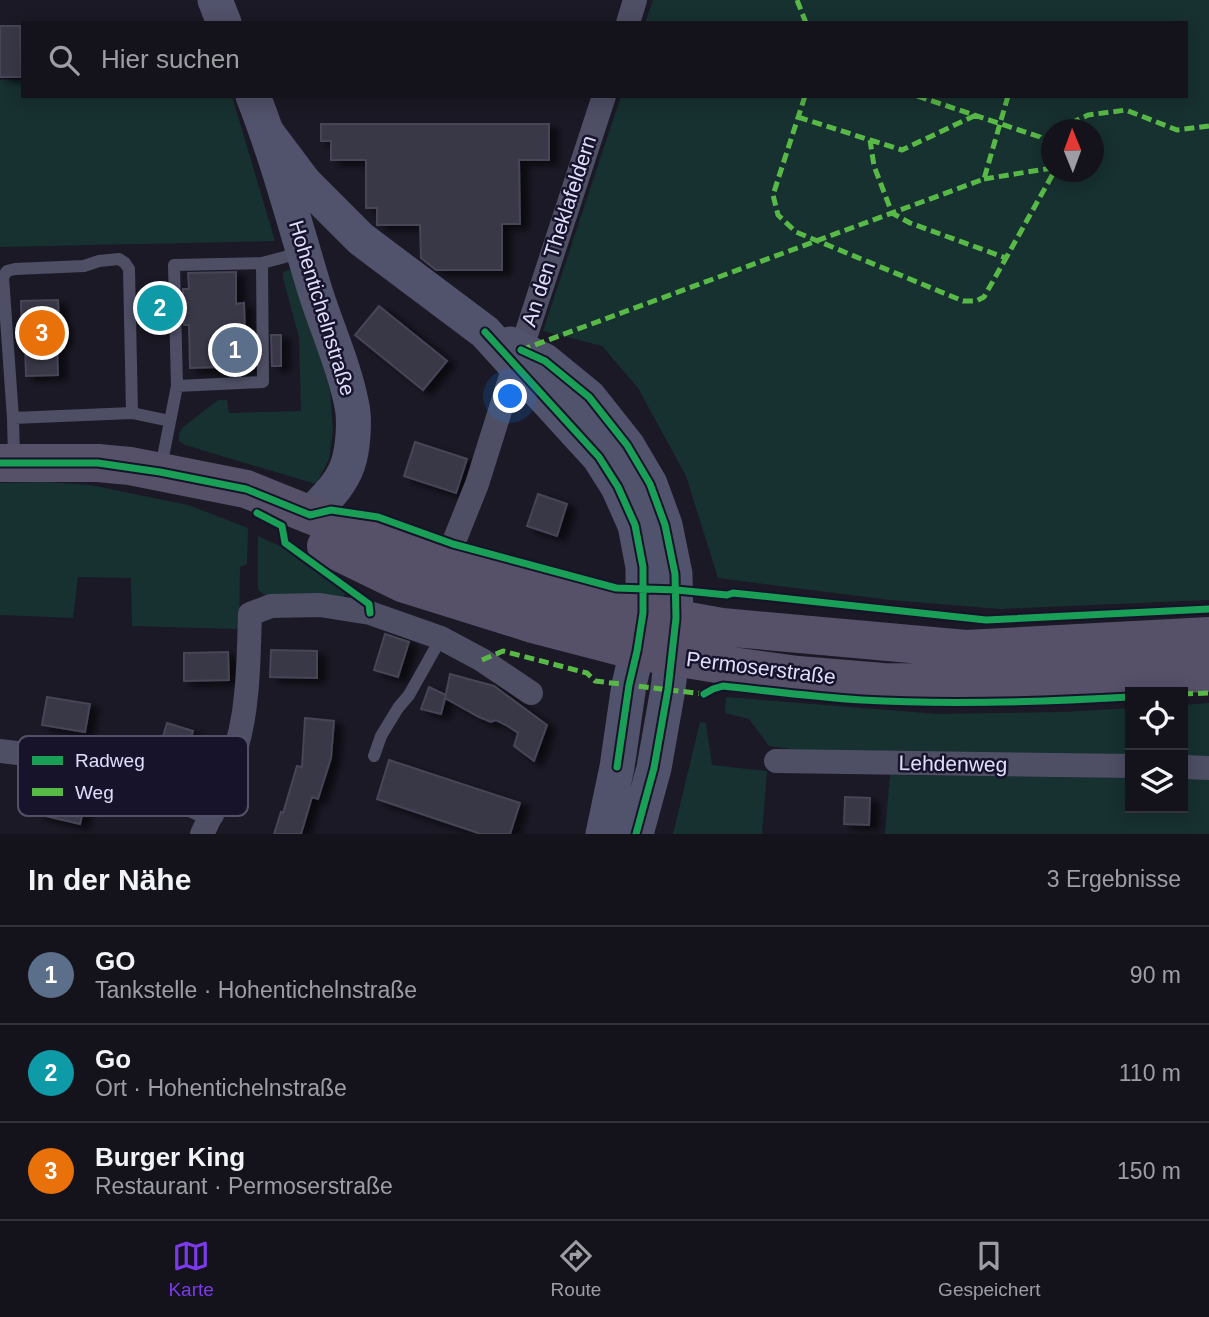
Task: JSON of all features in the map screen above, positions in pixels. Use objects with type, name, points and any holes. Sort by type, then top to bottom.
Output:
[{"type":"main road","points":[[215,0],[223,21]]},
{"type":"main road","name":"Hohentichelnstraße","points":[[254,98],[268,134],[353,409],[348,463],[337,486],[310,515]]},
{"type":"main road","name":"Hohentichelnstraße","points":[[268,134],[304,182],[361,239],[518,356],[545,361],[589,397],[626,445],[649,484],[665,525],[675,574],[660,616],[654,654]]},
{"type":"main road","name":"Permoserstraße","points":[[7,463],[98,463],[246,489],[368,538],[445,564],[601,608],[722,627],[966,649],[1209,636]]},
{"type":"main road","name":"Permoserstraße","points":[[170,474],[402,583],[533,624],[654,654],[799,675],[883,682],[961,684],[1209,673]]},
{"type":"main road","points":[[603,834],[617,767],[629,685],[654,654],[668,689],[654,768],[636,834]]},
{"type":"street","points":[[629,21],[635,0]]},
{"type":"street","name":"An den Theklafeldern","points":[[445,564],[477,484],[603,98]]},
{"type":"street","points":[[239,736],[246,697],[250,614],[271,606],[320,605],[370,613],[442,638],[482,660],[531,693]]},
{"type":"street","points":[[0,751],[18,753]]},
{"type":"street","name":"Lehdenweg","points":[[776,761],[1125,766]]},
{"type":"street","points":[[1188,767],[1209,768]]},
{"type":"lane","points":[[170,474],[170,421],[177,386],[174,265],[262,263],[304,252]]},
{"type":"lane","points":[[7,463],[13,418],[2,277],[7,271],[84,266],[119,259],[125,263],[129,269],[132,413]]},
{"type":"lane","points":[[177,386],[263,382],[262,263]]},
{"type":"lane","points":[[13,418],[132,413],[170,421]]},
{"type":"lane","points":[[374,757],[381,736],[409,695],[442,638]]},
{"type":"green space","points":[[653,0],[1209,0],[1209,600],[1000,609],[890,600],[718,578],[686,476],[638,388],[602,346],[543,331],[620,98],[1188,98],[1188,21],[646,21]]},
{"type":"green space","points":[[21,79],[21,98],[233,98],[275,241],[0,247],[0,80]]},
{"type":"green space","points":[[283,272],[296,272],[330,391],[333,430],[329,459],[316,484],[179,441],[182,428],[218,400],[227,400],[229,413],[301,411],[299,337],[283,278]]},
{"type":"green space","points":[[0,483],[90,485],[188,505],[248,528],[247,564],[240,567],[239,628],[132,626],[131,578],[78,577],[73,618],[0,615]]},
{"type":"green space","points":[[258,536],[292,552],[346,592],[341,602],[270,599],[258,590]]},
{"type":"green space","points":[[726,697],[938,714],[1125,708],[1125,758],[819,753],[769,746],[749,719],[725,713]]},
{"type":"green space","points":[[1209,703],[1209,758],[1188,758],[1188,705]]},
{"type":"green space","points":[[700,722],[706,723],[712,765],[767,771],[762,834],[673,834]]},
{"type":"green space","points":[[890,775],[1125,778],[1125,813],[1188,813],[1188,779],[1209,779],[1209,834],[885,834]]},
{"type":"building","points":[[0,26],[20,26],[21,77],[0,77]]},
{"type":"building","points":[[321,124],[549,124],[549,160],[519,160],[520,224],[502,224],[502,270],[436,270],[421,258],[420,225],[377,225],[377,208],[366,208],[366,160],[331,160],[331,141],[321,141]]},
{"type":"building","points":[[236,272],[236,304],[244,303],[245,335],[254,335],[254,366],[190,368],[189,325],[184,325],[183,289],[189,289],[188,273]]},
{"type":"building","points":[[166,290],[167,326],[151,326],[149,291]]},
{"type":"building","points":[[58,300],[59,323],[63,323],[63,342],[57,342],[58,375],[26,376],[21,301]]},
{"type":"building","points":[[379,306],[447,361],[423,390],[355,335]]},
{"type":"building","points":[[271,335],[281,335],[281,366],[272,366]]},
{"type":"building","points":[[415,442],[467,459],[456,493],[404,476]]},
{"type":"building","points":[[538,494],[567,504],[557,536],[527,526]]},
{"type":"building","points":[[385,634],[409,642],[398,677],[374,670]]},
{"type":"building","points":[[271,650],[317,651],[317,678],[270,677]]},
{"type":"building","points":[[228,652],[229,680],[184,681],[184,653]]},
{"type":"building","points":[[450,674],[494,686],[547,725],[534,761],[514,746],[518,733],[496,720],[491,722],[479,717],[445,698]]},
{"type":"building","points":[[429,687],[446,695],[441,714],[421,709]]},
{"type":"building","points":[[47,697],[90,704],[85,732],[42,725]]},
{"type":"building","points":[[305,718],[334,721],[331,758],[318,799],[312,797],[301,834],[274,834],[297,766],[302,767]]},
{"type":"building","points":[[167,723],[193,731],[192,736],[163,736]]},
{"type":"building","points":[[389,760],[520,803],[510,834],[481,834],[377,799]]},
{"type":"building","points":[[845,797],[870,798],[869,825],[844,824]]},
{"type":"building","points":[[46,816],[82,816],[80,824]]},
{"type":"marked path","points":[[797,0],[805,21]]},
{"type":"marked path","points":[[804,98],[773,195],[778,215],[796,232],[963,301],[976,301],[984,297],[1006,258]]},
{"type":"marked path","points":[[923,98],[1041,138]]},
{"type":"marked path","points":[[521,350],[984,179],[1007,98]]},
{"type":"marked path","points":[[1080,119],[1088,115],[1126,110],[1177,130],[1209,126]]},
{"type":"marked path","points":[[870,140],[902,150],[976,115]]},
{"type":"marked path","points":[[798,117],[870,140],[874,166],[892,213],[910,223],[1006,258],[1048,182]]},
{"type":"marked path","points":[[984,179],[1041,170]]},
{"type":"marked path","points":[[482,660],[503,651],[587,673],[595,681],[704,694],[710,690]]},
{"type":"marked path","points":[[1188,694],[1209,693]]},
{"type":"cycle path","points":[[485,332],[599,457],[618,487],[635,525],[643,567],[643,613],[617,767]]},
{"type":"cycle path","points":[[521,350],[545,361],[589,397],[627,445],[650,484],[665,525],[675,574],[676,618],[668,689],[654,768],[636,834]]},
{"type":"cycle path","points":[[0,463],[98,463],[246,489],[310,515],[331,510],[378,517],[453,544],[616,588],[727,595],[733,593],[986,620],[1209,609]]},
{"type":"cycle path","points":[[257,513],[282,526],[285,543],[369,604],[370,613]]},
{"type":"cycle path","points":[[704,694],[723,686],[895,702],[1125,697]]},
{"type":"place","name":"Go","points":[[160,308]]},
{"type":"place","name":"Burger King","points":[[42,333]]},
{"type":"place","name":"GO","points":[[235,350]]}]
